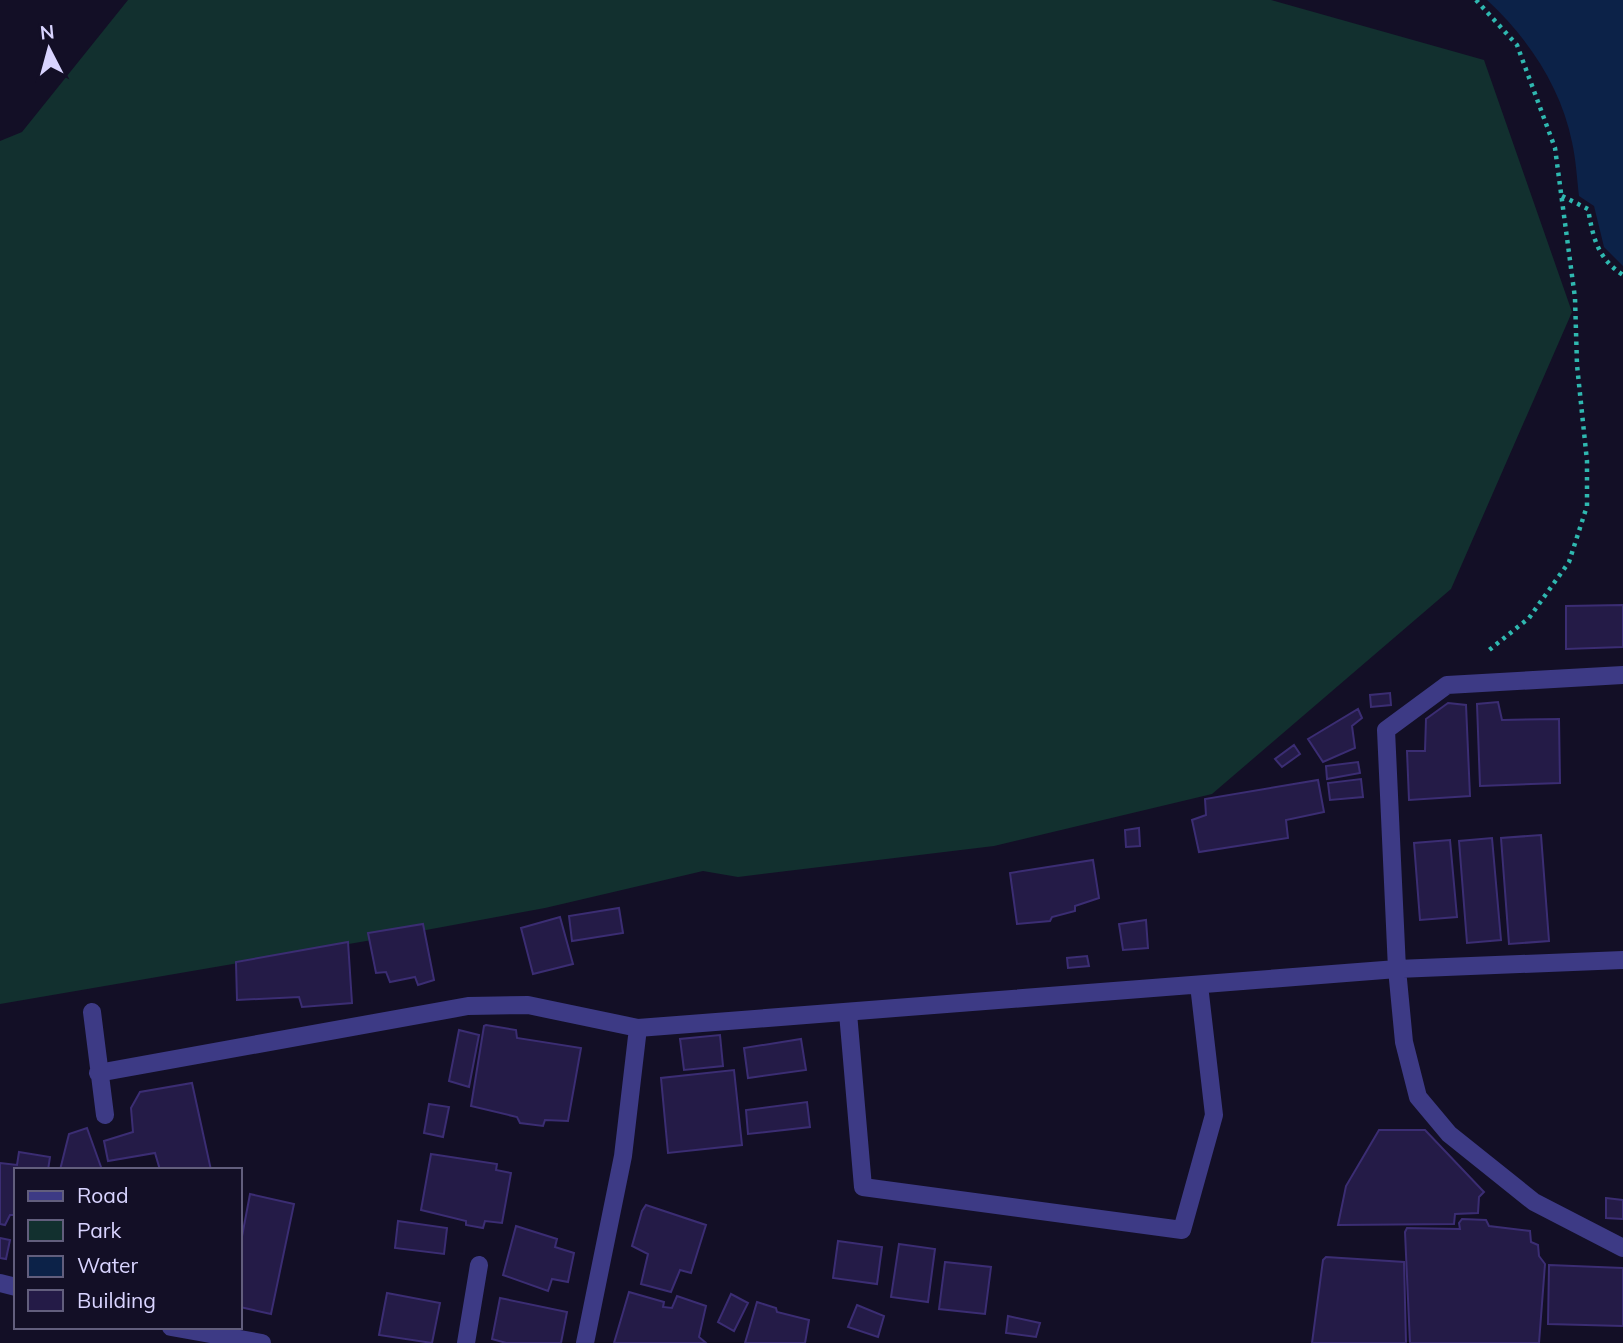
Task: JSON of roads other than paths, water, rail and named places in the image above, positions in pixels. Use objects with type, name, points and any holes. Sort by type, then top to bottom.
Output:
[{"type":"street","points":[[1623,675],[1447,685],[1386,730],[1397,969],[1404,1042],[1418,1097],[1449,1134],[1534,1202],[1623,1248]]},
{"type":"street","points":[[98,1073],[468,1006],[528,1006],[638,1028],[1397,969],[1623,960]]},
{"type":"street","points":[[848,1013],[863,1187],[1182,1230],[1214,1115],[1199,985]]},
{"type":"street","points":[[92,1012],[105,1115]]},
{"type":"street","points":[[584,1343],[623,1156],[638,1028]]},
{"type":"street","points":[[466,1343],[479,1265]]},
{"type":"street","points":[[182,1329],[262,1343]]},
{"type":"water","points":[[1487,0],[1623,0],[1623,266],[1604,247],[1594,206],[1579,196],[1572,142],[1560,102],[1551,83],[1516,30]]}]
